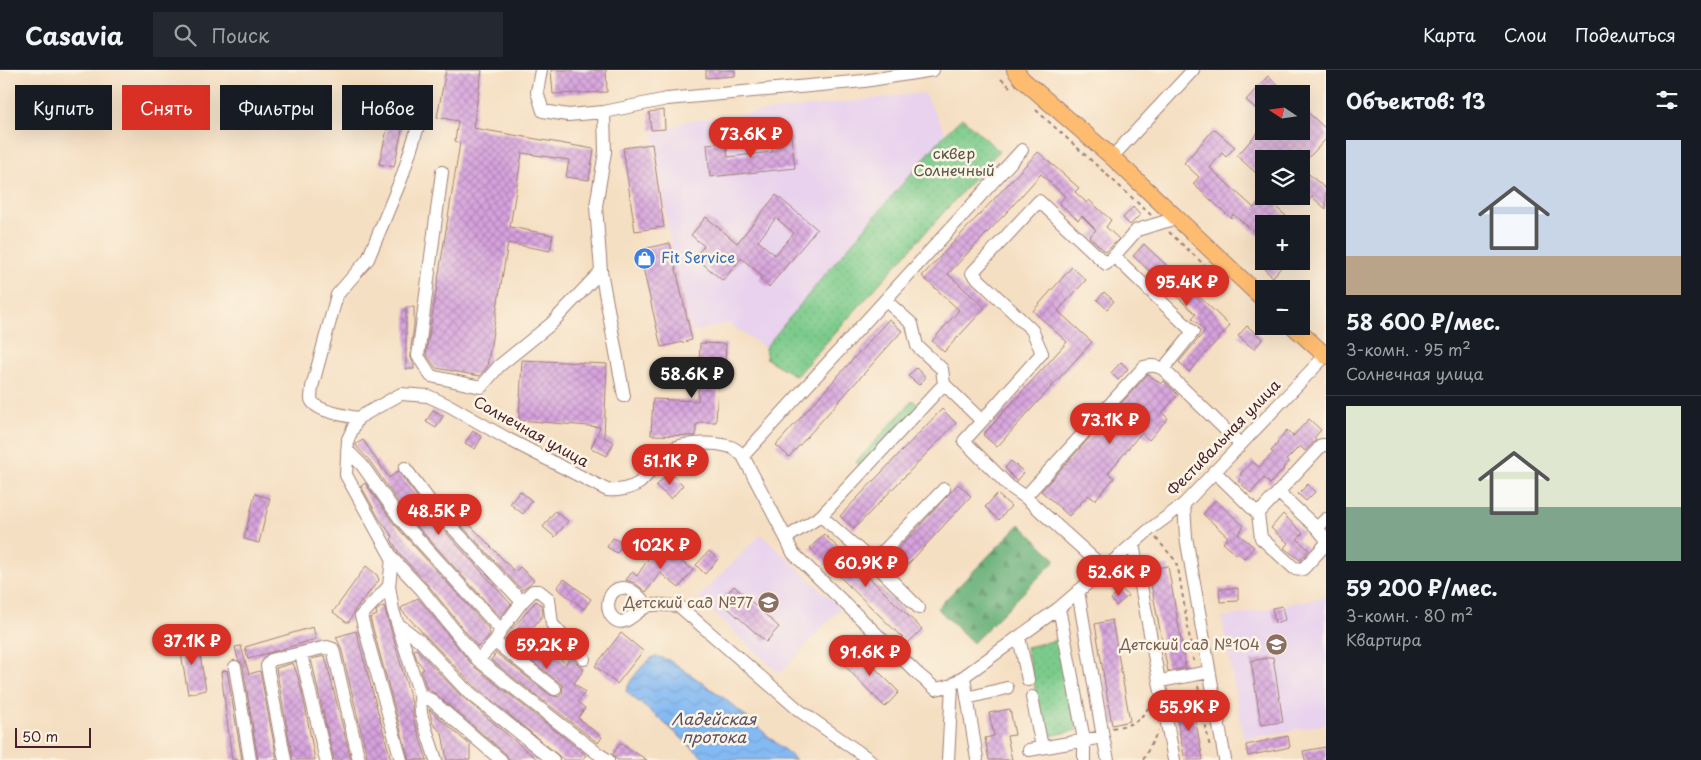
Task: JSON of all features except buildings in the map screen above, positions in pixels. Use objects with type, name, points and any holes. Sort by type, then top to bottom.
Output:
[{"type":"main road","points":[[1017,78],[1112,157],[1255,292]]},
{"type":"main road","points":[[1303,335],[1326,356]]},
{"type":"street","points":[[541,70],[537,92],[543,110],[568,115],[604,112],[667,98],[933,70]]},
{"type":"street","points":[[1112,157],[1193,70]]},
{"type":"street","points":[[604,112],[605,152],[596,206],[601,271],[624,396]]},
{"type":"street","points":[[417,130],[402,177],[368,258],[337,295],[312,387],[311,400],[316,406],[331,412],[358,418],[348,439],[346,475],[392,558],[422,590],[478,660],[600,758]]},
{"type":"street","points":[[948,760],[952,685],[936,689],[919,675],[792,553],[743,456],[1022,150]]},
{"type":"street","points":[[442,172],[418,356],[431,376],[481,387],[500,366],[552,324],[601,271]]},
{"type":"street","points":[[1104,568],[1025,497],[1009,486],[964,441],[1042,353],[1032,330],[972,273],[1039,201],[1106,264],[1138,230],[1177,218]]},
{"type":"street","points":[[1114,256],[1193,332],[1163,369]]},
{"type":"street","points":[[885,300],[912,324],[917,346],[942,369],[944,384],[982,420]]},
{"type":"street","name":"Фестивальная улица","points":[[952,685],[1059,608],[1104,568],[1184,504],[1326,356]]},
{"type":"street","points":[[1025,497],[1144,367],[1158,366],[1163,369],[1240,444]]},
{"type":"street","points":[[786,538],[822,516],[944,384]]},
{"type":"street","name":"Солнечная улица","points":[[358,418],[401,394],[428,396],[607,490],[634,486],[639,483],[663,456],[676,447],[697,444],[720,444],[736,449],[743,456]]},
{"type":"street","points":[[1258,514],[1322,445],[1326,445]]},
{"type":"street","points":[[347,450],[362,466],[401,520],[498,636],[555,688]]},
{"type":"street","points":[[405,468],[438,512],[522,602]]},
{"type":"street","points":[[1214,471],[1258,514],[1261,538],[1294,568],[1303,570],[1326,544]]},
{"type":"street","points":[[873,562],[944,489]]},
{"type":"street","points":[[1278,492],[1322,524],[1326,539]]},
{"type":"street","points":[[1184,504],[1186,537],[1203,673],[1225,760]]},
{"type":"street","points":[[822,516],[873,562],[919,608]]},
{"type":"street","points":[[1133,544],[1174,760]]},
{"type":"street","points":[[392,558],[389,586],[398,624],[420,695],[420,714],[436,760]]},
{"type":"street","points":[[389,586],[361,616],[401,760]]},
{"type":"street","points":[[478,660],[532,591],[539,591],[549,599],[552,624],[584,659]]},
{"type":"street","points":[[1078,591],[1108,760]]},
{"type":"street","points":[[648,606],[679,606],[800,711],[870,760]]},
{"type":"street","points":[[1059,608],[1084,740],[1084,760]]},
{"type":"street","points":[[398,624],[420,641],[465,688],[553,760]]},
{"type":"street","points":[[1019,637],[1028,680]]},
{"type":"street","points":[[285,760],[267,666],[271,660],[327,647],[333,649],[359,760]]},
{"type":"street","points":[[301,654],[326,760]]},
{"type":"street","points":[[235,667],[250,760]]},
{"type":"street","points":[[1161,686],[1203,673]]},
{"type":"street","points":[[964,677],[977,759]]},
{"type":"street","points":[[967,698],[1007,688]]},
{"type":"street","points":[[420,695],[431,700],[501,760]]},
{"type":"street","points":[[1032,697],[1042,747]]},
{"type":"street","points":[[1029,750],[1084,740],[1103,734]]},
{"type":"path","points":[[1030,105],[1214,274]]},
{"type":"path","points":[[1153,535],[1174,559],[1178,568],[1203,673],[1211,750]]},
{"type":"path","points":[[1103,734],[1139,721],[1161,686]]},
{"type":"path","points":[[1143,760],[1156,733],[1167,719]]},
{"type":"shaded area","points":[[924,93],[946,133],[765,348],[729,323],[692,332],[669,235],[653,133],[666,131],[685,121]]},
{"type":"shaded area","name":"Детский сад №77","points":[[761,534],[840,608],[780,674],[698,598]]},
{"type":"shaded area","name":"Детский сад №104","points":[[1323,597],[1326,600],[1326,724],[1244,739],[1222,618]]},
{"type":"green space","name":"сквер Солнечный","points":[[962,118],[999,151],[796,376],[767,359],[765,348],[946,133]]},
{"type":"green space","points":[[913,400],[919,406],[862,467],[856,462]]},
{"type":"green space","points":[[1020,524],[1056,560],[973,643],[937,608]]},
{"type":"green space","points":[[1057,640],[1077,730],[1046,737],[1026,647]]},
{"type":"water","name":"Ладейская протока","points":[[656,656],[671,661],[724,698],[796,760],[706,760],[626,691],[638,671]]},
{"type":"place","name":"Fit Service","points":[[645,258]]},
{"type":"place","name":"Детский сад №77","points":[[769,603]]},
{"type":"place","name":"Детский сад №104","points":[[1276,645]]}]
